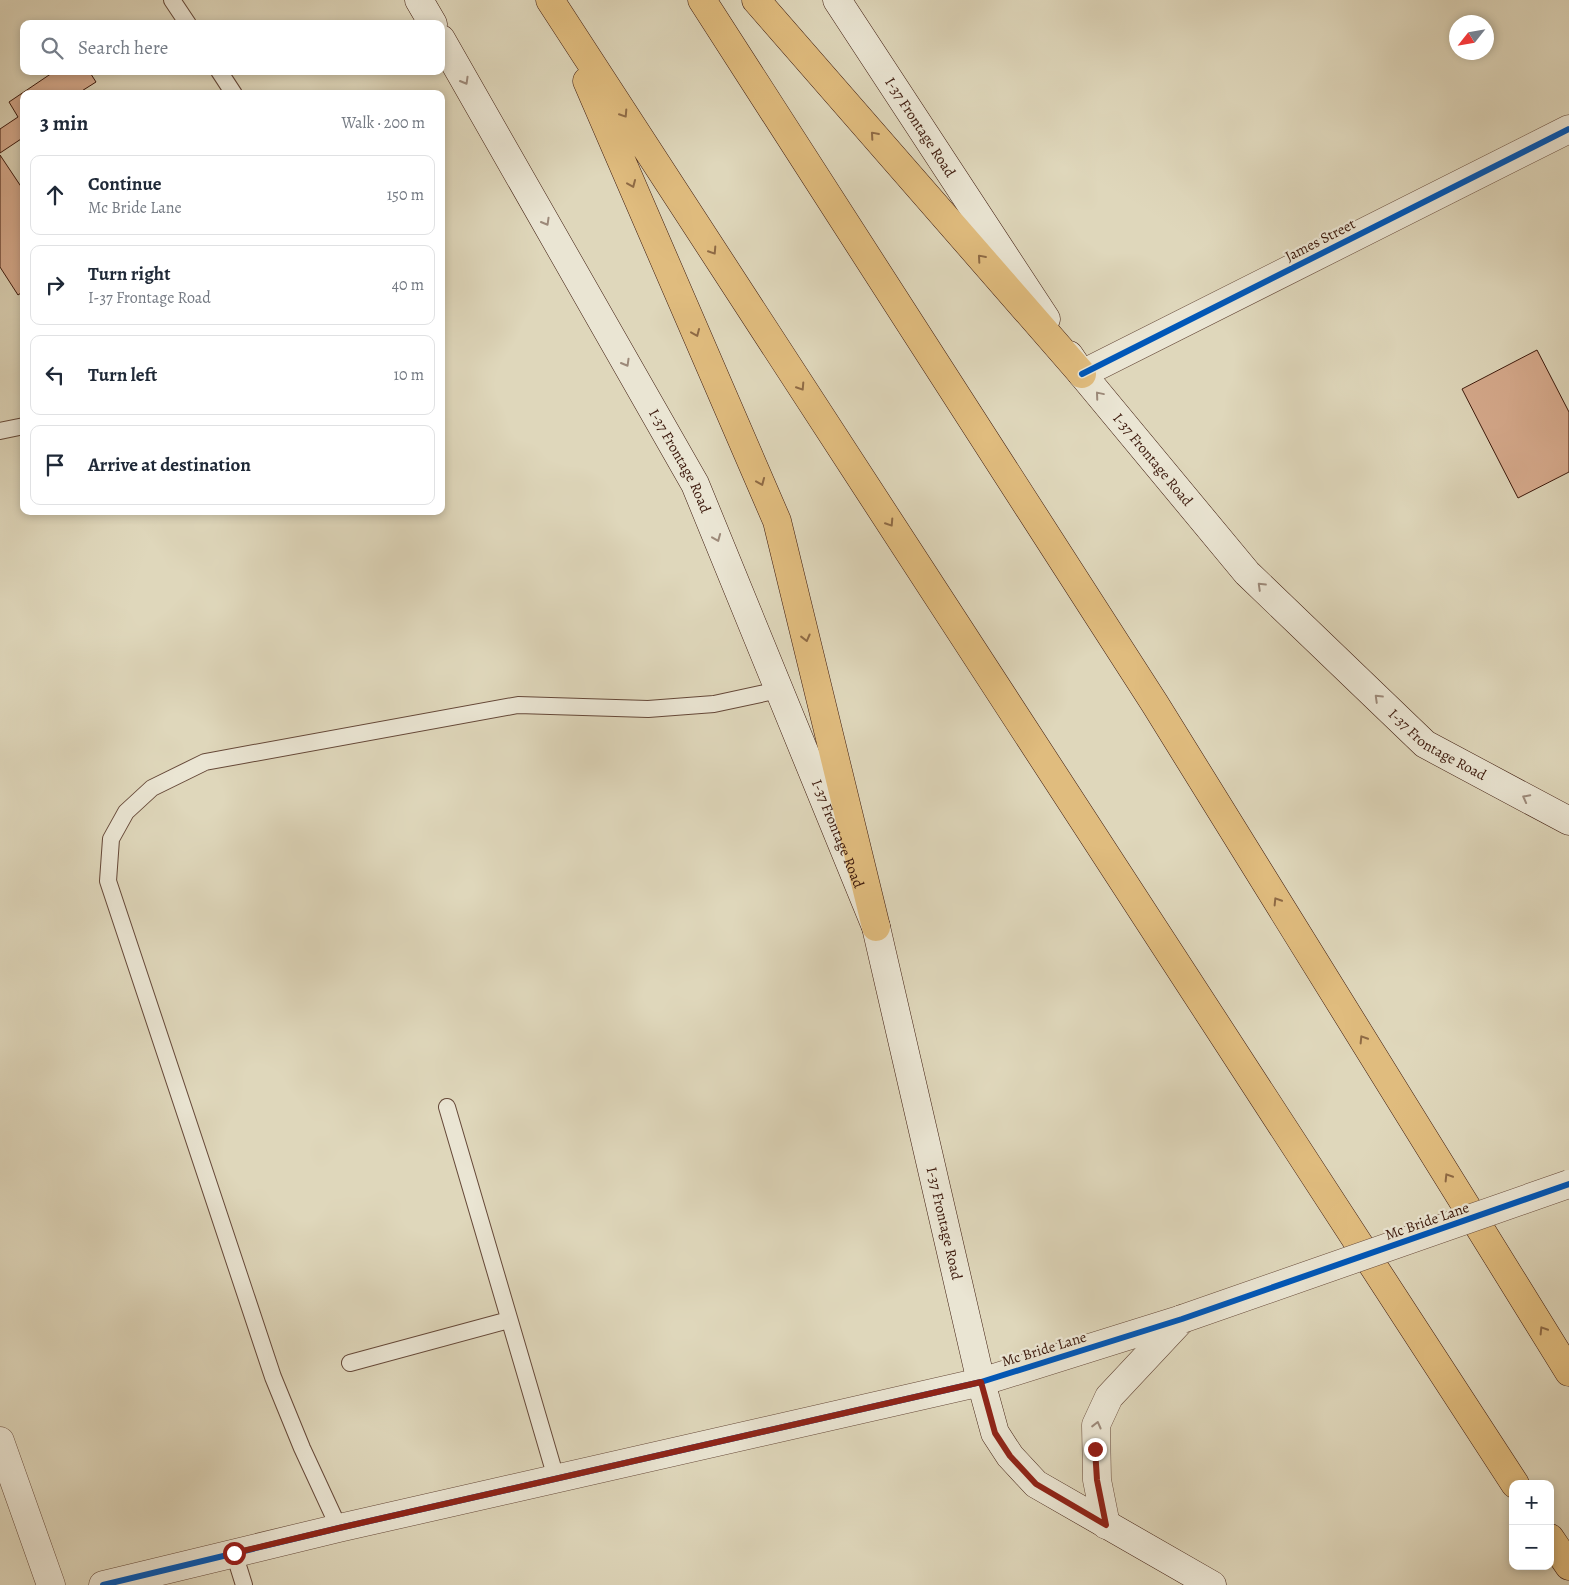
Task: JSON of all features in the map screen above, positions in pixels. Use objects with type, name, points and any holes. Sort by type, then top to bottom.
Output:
[{"type":"highway","points":[[702,0],[1155,704],[1569,1372]]},
{"type":"highway","points":[[756,0],[1082,374]]},
{"type":"highway","points":[[553,5],[777,521],[876,927]]},
{"type":"highway","points":[[553,5],[1512,1480]]},
{"type":"highway","points":[[1554,1544],[1569,1566]]},
{"type":"main road","points":[[419,0],[431,20]]},
{"type":"main road","name":"I-37 Frontage Road","points":[[837,0],[1082,374],[1247,573],[1425,744],[1569,821]]},
{"type":"main road","name":"I-37 Frontage Road","points":[[445,46],[695,484],[876,927],[981,1382],[995,1433],[1010,1456],[1036,1484],[1212,1585]]},
{"type":"main road","name":"James Street","points":[[1082,374],[1569,129]]},
{"type":"main road","name":"Mc Bride Lane","points":[[103,1585],[339,1528],[981,1382],[1182,1319],[1569,1184]]},
{"type":"main road","points":[[1106,1525],[1097,1480],[1096,1425],[1109,1397],[1182,1319]]},
{"type":"main road","points":[[0,1441],[51,1585]]},
{"type":"lane","points":[[172,0],[185,20]]},
{"type":"lane","points":[[222,75],[231,90]]},
{"type":"lane","points":[[0,431],[20,427]]},
{"type":"lane","points":[[339,1528],[302,1448],[273,1377],[108,881],[111,839],[126,812],[152,788],[205,762],[518,705],[648,709],[714,704],[779,690]]},
{"type":"lane","points":[[447,1106],[556,1478]]},
{"type":"lane","points":[[350,1363],[509,1320]]},
{"type":"lane","points":[[234,1553],[244,1585]]},
{"type":"building","points":[[49,75],[92,75],[96,82],[83,90],[27,90]]},
{"type":"building","points":[[20,95],[20,140],[0,153],[0,129],[18,117],[9,102]]},
{"type":"building","points":[[0,155],[20,185],[20,294],[18,295],[0,267]]},
{"type":"building","points":[[1537,350],[1569,412],[1569,472],[1518,498],[1462,389]]},
{"type":"cycle path","points":[[1082,374],[1569,129]]},
{"type":"cycle path","points":[[103,1585],[339,1528],[981,1382],[1182,1319],[1569,1184]]},
{"type":"route","points":[[234,1553],[981,1382],[995,1433],[1010,1456],[1036,1484],[1106,1525],[1097,1480],[1095,1449]]}]
